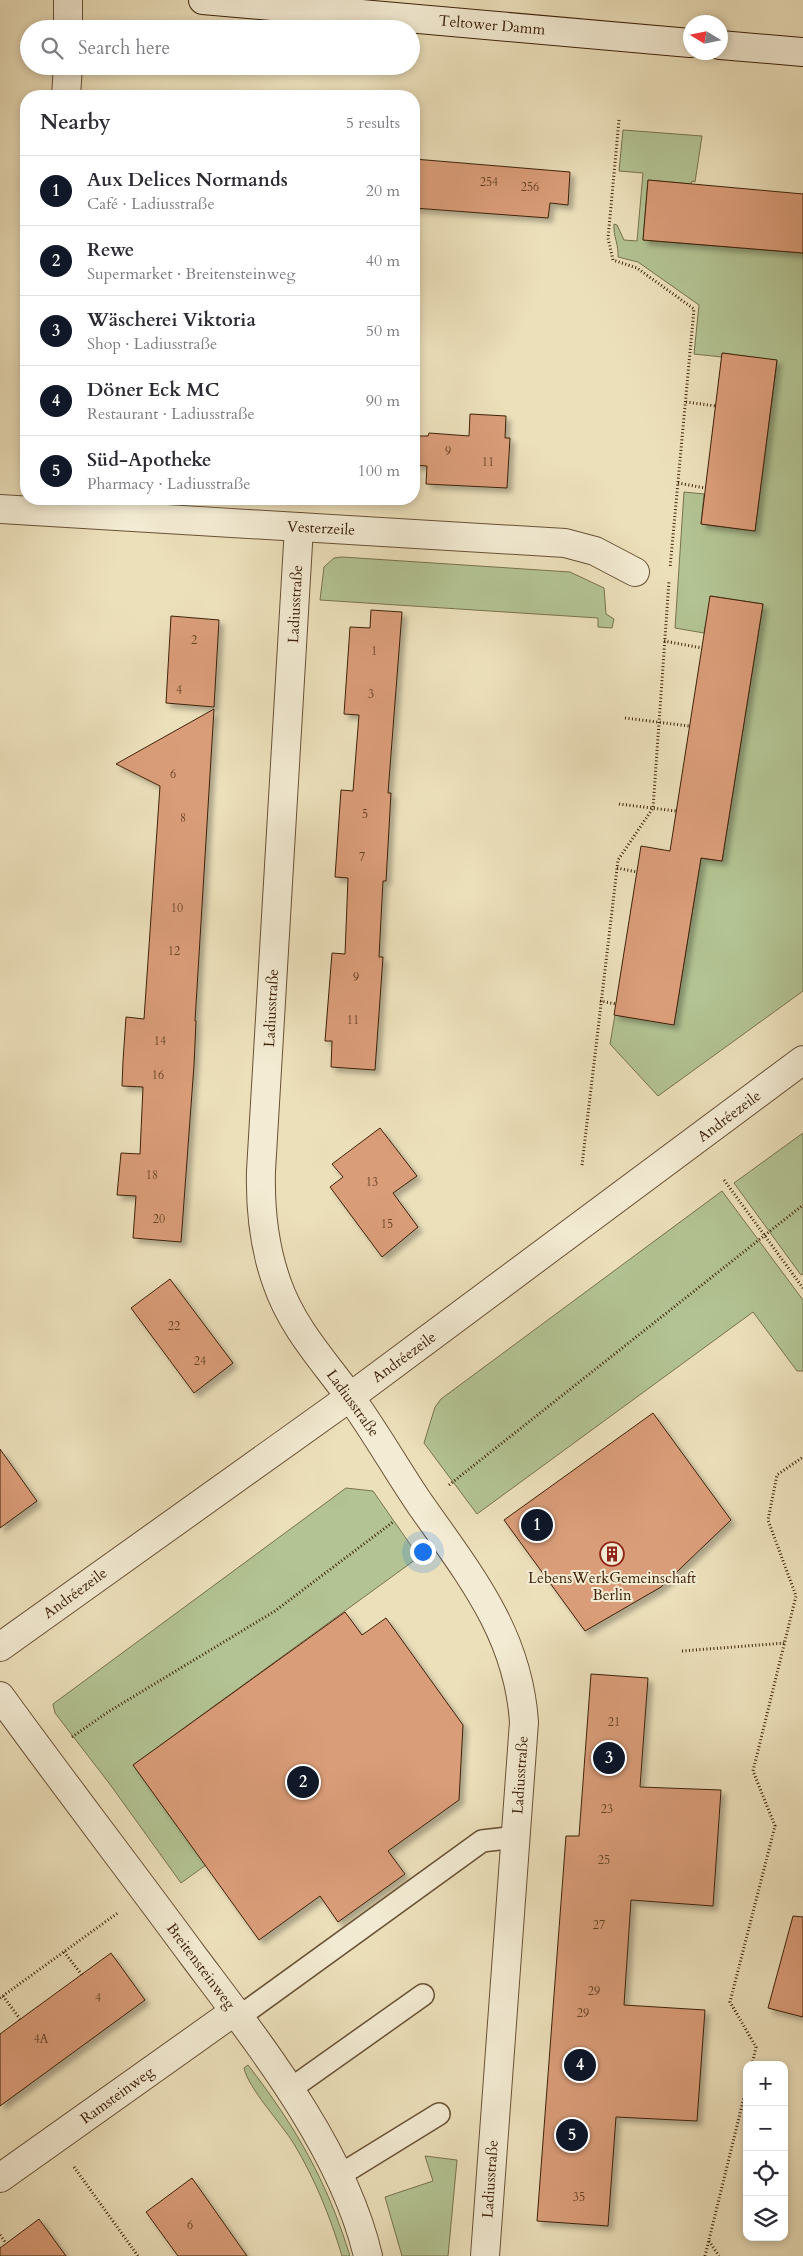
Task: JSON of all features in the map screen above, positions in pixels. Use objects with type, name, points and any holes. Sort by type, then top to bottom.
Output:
[{"type":"street","points":[[68,0],[68,20]]},
{"type":"street","name":"Teltower Damm","points":[[203,0],[683,42]]},
{"type":"street","points":[[728,47],[803,52]]},
{"type":"street","points":[[66,90],[67,75]]},
{"type":"street","name":"Vesterzeile","points":[[0,509],[42,505],[299,527],[565,543],[596,551],[635,572]]},
{"type":"street","name":"Ladiusstraße","points":[[299,527],[260,1198],[263,1228],[268,1256],[277,1284],[290,1313],[306,1340],[350,1397],[419,1502],[477,1585],[496,1617],[515,1666],[523,1700],[524,1722],[485,2256]]},
{"type":"street","name":"Andréezeile","points":[[0,1647],[350,1397],[803,1060]]},
{"type":"street","name":"Breitensteinweg","points":[[0,1696],[237,2014],[306,2115],[340,2175],[368,2256]]},
{"type":"street","name":"Ramsteinweg","points":[[0,2178],[237,2014]]},
{"type":"lane","points":[[237,2014],[482,1841],[516,1837]]},
{"type":"lane","points":[[289,2090],[423,1995]]},
{"type":"lane","points":[[340,2175],[439,2114]]},
{"type":"path","points":[[582,1165],[616,868],[618,860],[653,808],[664,642],[694,309],[637,268],[613,260],[608,238],[618,120]]},
{"type":"path","points":[[686,402],[716,406]]},
{"type":"path","points":[[678,483],[705,488]]},
{"type":"path","points":[[664,642],[702,648]]},
{"type":"path","points":[[625,718],[689,726]]},
{"type":"path","points":[[619,804],[676,811]]},
{"type":"path","points":[[616,868],[637,872]]},
{"type":"path","points":[[600,1001],[616,1004]]},
{"type":"path","points":[[724,1180],[803,1288]]},
{"type":"path","points":[[446,1486],[803,1205]]},
{"type":"path","points":[[753,2061],[756,2047],[730,2002],[776,1826],[753,1771],[796,1596],[768,1520],[777,1475],[803,1457]]},
{"type":"path","points":[[69,1739],[108,1712],[274,1611],[396,1520]]},
{"type":"path","points":[[682,1652],[785,1643]]},
{"type":"path","points":[[20,2019],[1,1997],[119,1912]]},
{"type":"path","points":[[64,1952],[82,1975]]},
{"type":"path","points":[[704,2256],[743,2101]]},
{"type":"path","points":[[69,2159],[138,2256]]},
{"type":"path","points":[[0,2235],[6,2243]]},
{"type":"path","points":[[708,2240],[719,2256]]},
{"type":"green space","points":[[623,130],[702,136],[695,182],[692,181],[691,184],[648,180],[643,240],[803,253],[803,991],[658,1096],[610,1044],[615,1015],[674,1024],[701,858],[722,861],[763,604],[711,596],[704,633],[675,628],[684,492],[704,494],[701,524],[755,531],[777,361],[723,353],[722,357],[694,354],[699,305],[638,262],[618,257],[614,224],[617,225],[624,240],[637,241],[643,173],[619,171]]},
{"type":"green space","points":[[334,558],[570,572],[604,588],[606,614],[614,619],[612,628],[598,627],[598,618],[320,600],[324,567]]},
{"type":"green space","points":[[803,1133],[803,1274],[801,1275],[734,1183]]},
{"type":"green space","points":[[722,1191],[803,1300],[803,1371],[797,1371],[753,1312],[477,1514],[424,1443],[435,1407],[441,1399]]},
{"type":"green space","points":[[346,1488],[373,1491],[419,1557],[133,1765],[206,1865],[181,1883],[109,1783],[55,1713],[53,1704]]},
{"type":"green space","points":[[248,2065],[281,2110],[308,2156],[331,2203],[350,2256],[342,2256],[327,2212],[309,2171],[294,2144],[252,2085],[244,2068]]},
{"type":"green space","points":[[425,2156],[457,2160],[448,2256],[402,2256],[385,2197],[433,2181]]},
{"type":"building","points":[[420,160],[570,172],[568,205],[550,203],[548,218],[420,208]]},
{"type":"building","points":[[648,180],[803,194],[803,253],[643,240]]},
{"type":"building","points":[[722,353],[777,360],[755,531],[701,524]]},
{"type":"building","points":[[470,414],[506,416],[505,438],[510,438],[507,488],[426,484],[427,466],[420,465],[420,436],[428,436],[429,433],[469,436]]},
{"type":"building","points":[[710,596],[763,604],[722,861],[701,858],[674,1025],[614,1015],[641,846],[670,851]]},
{"type":"building","points":[[371,610],[402,612],[388,793],[391,793],[386,881],[383,881],[379,957],[383,957],[375,1070],[331,1067],[332,1041],[325,1041],[332,953],[345,954],[348,878],[335,877],[341,790],[353,791],[359,715],[344,714],[350,627],[370,628]]},
{"type":"building","points":[[171,616],[219,620],[214,707],[166,703]]},
{"type":"building","points":[[214,709],[194,1065],[181,1242],[133,1238],[136,1196],[117,1195],[121,1153],[140,1154],[143,1087],[122,1086],[123,1061],[126,1017],[144,1019],[160,786],[116,764]]},
{"type":"building","points":[[380,1128],[417,1176],[393,1193],[418,1227],[382,1257],[330,1187],[343,1177],[332,1164]]},
{"type":"building","points":[[170,1279],[233,1363],[194,1393],[131,1308]]},
{"type":"building","name":"LebensWerkGemeinschaft Berlin","points":[[653,1413],[731,1520],[661,1587],[585,1631],[504,1520]]},
{"type":"building","points":[[0,1449],[37,1501],[0,1528]]},
{"type":"building","points":[[345,1612],[362,1635],[386,1618],[463,1725],[459,1800],[388,1851],[405,1874],[338,1922],[320,1896],[259,1940],[133,1765]]},
{"type":"building","points":[[591,1674],[648,1678],[640,1787],[721,1790],[713,1906],[631,1900],[624,2005],[705,2010],[697,2121],[616,2117],[608,2226],[537,2221],[566,1836],[579,1836]]},
{"type":"building","points":[[793,1916],[803,1917],[803,2017],[768,2008]]},
{"type":"building","points":[[111,1953],[145,2000],[0,2106],[0,2034]]},
{"type":"building","points":[[192,2178],[247,2256],[178,2256],[146,2212]]},
{"type":"building","points":[[39,2219],[66,2256],[0,2256],[0,2248]]},
{"type":"place","name":"Aux Delices Normands","points":[[537,1525]]},
{"type":"place","name":"LebensWerkGemeinschaft Berlin","points":[[612,1554]]},
{"type":"place","name":"Wäscherei Viktoria","points":[[609,1758]]},
{"type":"place","name":"Rewe","points":[[303,1782]]},
{"type":"place","name":"Döner Eck MC","points":[[580,2065]]},
{"type":"place","name":"Süd-Apotheke","points":[[572,2135]]}]
